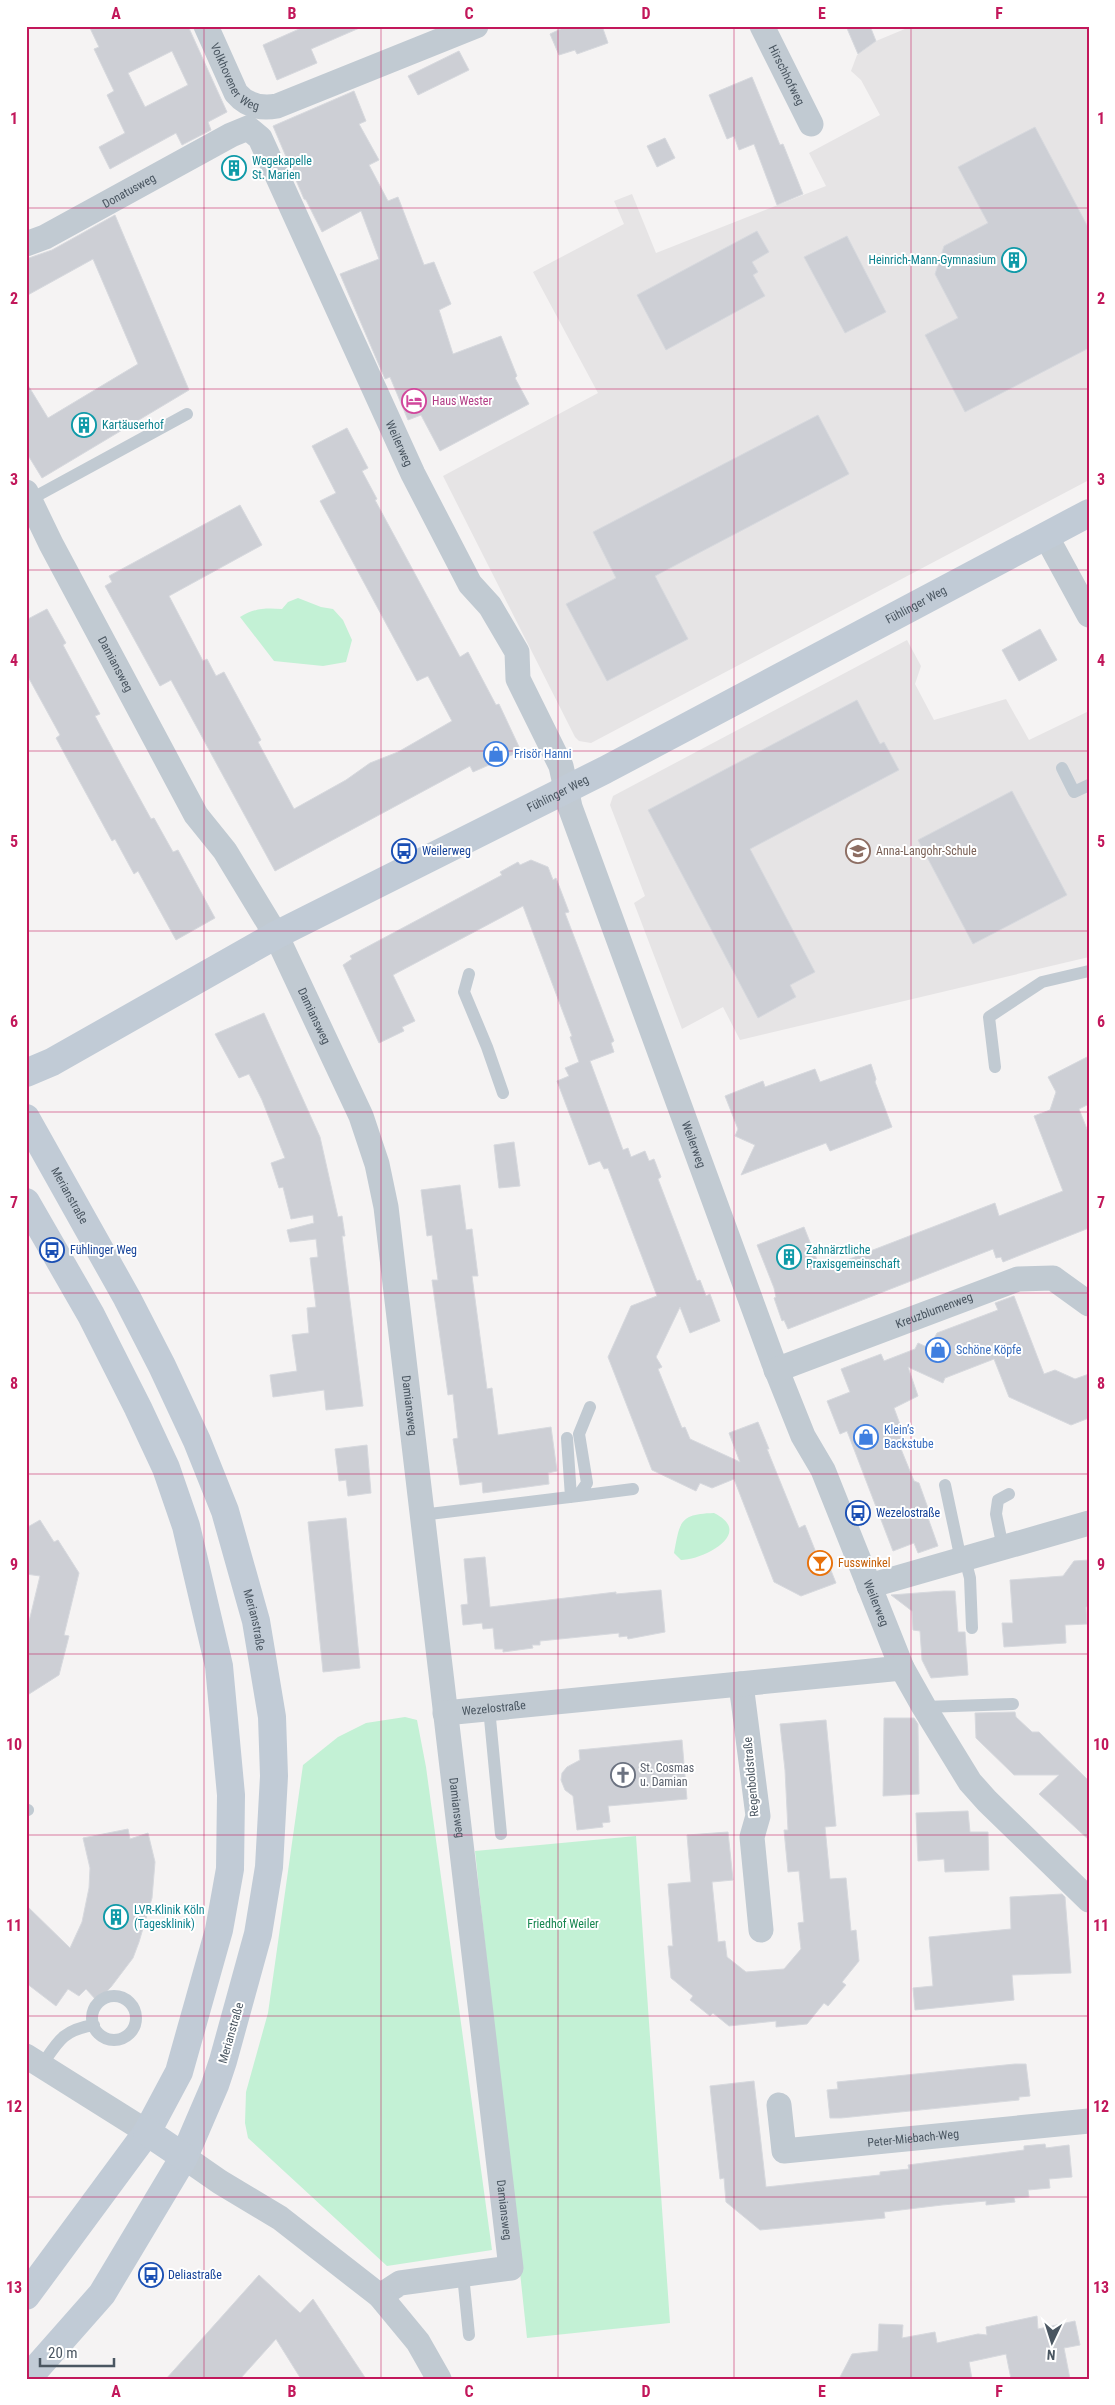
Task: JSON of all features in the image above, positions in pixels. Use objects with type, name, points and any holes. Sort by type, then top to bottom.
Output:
[{"type":"street","name":"Volkhovener Weg","points":[[206,26],[236,92],[242,100],[266,108],[278,106],[476,26]]},
{"type":"street","name":"Hirschhofweg","points":[[762,26],[810,124]]},
{"type":"street","name":"Weilerweg","points":[[231,135],[248,128],[260,138],[414,474],[470,584],[490,606],[517,652],[518,679],[561,766],[570,807],[593,873],[776,1370],[803,1436],[823,1470],[902,1668],[924,1708],[970,1782],[987,1801],[1089,1900]]},
{"type":"street","name":"Donatusweg","points":[[26,244],[45,237],[231,135]]},
{"type":"street","name":"Damiansweg","points":[[28,496],[51,544],[196,815],[225,851],[276,935],[361,1116],[377,1164],[386,1208],[511,2268],[400,2283],[380,2296]]},
{"type":"street","name":"Fühlinger Weg","points":[[26,1073],[59,1058],[276,935],[567,790],[1089,513]]},
{"type":"street","points":[[1046,536],[1089,615]]},
{"type":"street","name":"Merianstraße","points":[[26,1118],[127,1298],[162,1366],[225,1511],[256,1621],[272,1717],[274,1776],[269,1867],[258,1934],[223,2061],[184,2157],[102,2294],[27,2379]]},
{"type":"street","points":[[26,1202],[107,1345],[166,1468],[186,1526],[219,1666],[232,1795],[230,1869],[219,1930],[179,2072],[147,2132],[26,2296]]},
{"type":"street","name":"Kreuzblumenweg","points":[[776,1370],[1018,1280],[1053,1278],[1089,1304]]},
{"type":"street","points":[[869,1586],[1089,1523]]},
{"type":"street","name":"Wezelostraße","points":[[445,1713],[902,1668]]},
{"type":"street","name":"Regenboldstraße","points":[[741,1684],[758,1816],[752,1837],[761,1930]]},
{"type":"street","points":[[34,2061],[147,2132],[220,2182],[280,2218],[380,2296],[418,2342],[439,2379]]},
{"type":"street","name":"Peter-Miebach-Weg","points":[[779,2104],[784,2151],[1089,2121]]},
{"type":"lane","points":[[28,496],[188,414]]},
{"type":"lane","points":[[1062,768],[1074,792],[1089,785]]},
{"type":"lane","points":[[995,1067],[989,1017],[1042,982],[1089,971]]},
{"type":"lane","points":[[469,974],[464,992],[487,1047],[503,1093]]},
{"type":"lane","points":[[574,1496],[587,1482],[579,1434],[590,1407]]},
{"type":"lane","points":[[566,1438],[574,1496]]},
{"type":"lane","points":[[945,1485],[963,1559],[970,1578],[972,1628]]},
{"type":"lane","points":[[421,1515],[633,1490]]},
{"type":"lane","points":[[1003,1548],[996,1514],[998,1500],[1009,1494]]},
{"type":"lane","points":[[924,1708],[1012,1704]]},
{"type":"lane","points":[[489,1708],[501,1834]]},
{"type":"lane","points":[[34,2061],[69,2031],[94,2025]]},
{"type":"lane","points":[[463,2275],[469,2335]]},
{"type":"shaded area","points":[[912,26],[1089,26],[1089,480],[591,743],[579,741],[575,737],[443,476],[598,393],[533,272],[624,224],[614,201],[632,194],[656,253],[826,186],[809,153],[880,115],[861,80],[851,71],[857,55],[876,41]]},
{"type":"shaded area","name":"Anna-Langohr-Schule","points":[[907,640],[921,666],[915,684],[934,720],[1006,699],[1029,740],[1089,711],[1089,957],[740,1040],[723,1007],[682,1029],[634,903],[645,896],[610,805],[613,796]]},
{"type":"green space","points":[[298,598],[321,607],[333,609],[343,620],[352,640],[346,662],[323,666],[274,661],[240,617],[260,609],[282,609],[288,602]]},
{"type":"green space","points":[[714,1513],[725,1521],[729,1529],[728,1537],[722,1544],[702,1555],[681,1560],[674,1553],[683,1522],[694,1515]]},
{"type":"green space","points":[[405,1717],[417,1720],[426,1767],[492,2250],[387,2266],[248,2138],[245,2123],[246,2092],[268,2013],[303,1765],[338,1737],[366,1723]]},
{"type":"green space","name":"Friedhof Weiler","points":[[636,1836],[670,2323],[527,2338],[475,1851]]},
{"type":"building","points":[[89,26],[188,26],[227,112],[208,122],[211,130],[182,145],[176,133],[110,169],[99,147],[125,133],[107,95],[114,91],[94,49],[99,47]],"holes":[[[172,51],[188,85],[145,107],[128,73]]]},
{"type":"building","points":[[306,26],[364,26],[311,49],[317,63],[277,80],[263,45]]},
{"type":"building","points":[[567,26],[602,26],[608,43],[577,54],[575,50],[559,55],[550,34]]},
{"type":"building","points":[[846,26],[870,26],[876,41],[858,54]]},
{"type":"building","points":[[459,51],[469,70],[418,95],[408,76]]},
{"type":"building","points":[[752,77],[780,145],[783,144],[803,194],[777,205],[754,144],[739,150],[734,136],[727,139],[709,95]]},
{"type":"building","points":[[354,91],[366,121],[359,124],[379,160],[369,165],[388,201],[398,197],[424,265],[434,262],[451,304],[439,310],[453,354],[501,336],[517,376],[515,378],[529,404],[440,451],[421,415],[408,420],[390,377],[385,379],[340,274],[379,259],[361,211],[322,232],[304,199],[273,126]]},
{"type":"building","name":"Heinrich-Mann-Gymnasium","points":[[1035,127],[1089,229],[1089,348],[965,412],[925,335],[958,318],[935,274],[944,246],[988,223],[958,167]]},
{"type":"building","points":[[665,138],[675,158],[657,167],[647,146]]},
{"type":"building","points":[[115,215],[189,390],[42,478],[26,452],[26,382],[48,418],[138,364],[93,259],[26,296],[26,259],[52,250]]},
{"type":"building","points":[[757,231],[769,252],[752,262],[758,272],[753,275],[765,296],[666,350],[637,295]]},
{"type":"building","points":[[847,236],[886,312],[845,333],[804,257]]},
{"type":"building","points":[[818,415],[849,474],[655,576],[688,639],[607,681],[566,604],[616,578],[593,532]]},
{"type":"building","points":[[347,428],[368,468],[362,471],[377,499],[375,500],[460,657],[468,652],[496,705],[499,704],[521,751],[473,772],[470,766],[275,871],[171,680],[160,686],[105,586],[112,582],[109,576],[240,505],[262,545],[169,596],[203,661],[207,659],[216,676],[224,672],[261,740],[258,742],[294,809],[346,780],[370,763],[398,752],[452,721],[428,676],[417,681],[320,501],[336,493],[312,446]]},
{"type":"building","points":[[47,609],[66,643],[63,645],[100,714],[95,716],[123,768],[151,819],[154,818],[173,852],[178,850],[215,918],[176,940],[138,871],[134,874],[115,839],[112,841],[56,738],[60,735],[26,673],[26,620]]},
{"type":"building","points":[[1040,629],[1057,660],[1019,681],[1002,650]]},
{"type":"building","points":[[857,700],[880,744],[884,742],[899,770],[750,849],[815,972],[790,985],[796,997],[758,1018],[648,810]]},
{"type":"building","points":[[1012,791],[1067,895],[973,944],[918,840]]},
{"type":"building","points":[[531,860],[548,867],[553,880],[556,878],[569,912],[565,913],[614,1041],[611,1043],[614,1052],[590,1061],[623,1150],[628,1148],[631,1157],[645,1151],[649,1161],[654,1159],[661,1177],[658,1179],[697,1281],[700,1280],[706,1296],[710,1294],[720,1321],[690,1333],[680,1307],[656,1357],[662,1367],[658,1369],[682,1428],[685,1427],[690,1439],[740,1462],[729,1433],[758,1422],[799,1528],[805,1525],[817,1555],[824,1553],[836,1583],[801,1596],[774,1582],[734,1479],[712,1488],[700,1483],[696,1491],[652,1470],[608,1357],[631,1306],[657,1296],[608,1168],[604,1169],[600,1161],[589,1165],[557,1081],[569,1076],[565,1068],[579,1062],[570,1037],[572,1036],[523,906],[393,975],[415,1021],[402,1027],[404,1031],[379,1043],[343,965],[352,959],[350,956],[502,875],[500,872],[518,862],[520,865]]},
{"type":"building","points":[[264,1013],[320,1137],[338,1217],[342,1216],[345,1236],[342,1236],[363,1406],[326,1410],[324,1390],[273,1397],[270,1375],[297,1371],[292,1335],[309,1333],[307,1308],[316,1307],[310,1258],[318,1257],[316,1239],[290,1242],[287,1230],[314,1223],[313,1215],[291,1219],[283,1187],[279,1188],[271,1163],[285,1158],[262,1100],[249,1074],[239,1078],[215,1034]]},
{"type":"building","points":[[1089,1056],[1089,1104],[1079,1109],[1089,1134],[1089,1228],[1003,1262],[1001,1257],[996,1258],[993,1249],[788,1329],[784,1320],[782,1321],[774,1298],[776,1297],[774,1288],[757,1245],[804,1227],[821,1270],[995,1203],[999,1216],[1063,1191],[1034,1116],[1050,1110],[1056,1092],[1048,1077]]},
{"type":"building","points":[[871,1064],[876,1079],[875,1082],[892,1127],[830,1151],[826,1143],[741,1175],[755,1145],[735,1136],[738,1129],[725,1096],[763,1081],[765,1087],[815,1069],[820,1082]]},
{"type":"building","points":[[514,1142],[520,1186],[499,1188],[494,1145]]},
{"type":"building","points":[[460,1185],[466,1230],[472,1229],[478,1276],[472,1276],[487,1389],[492,1388],[498,1435],[551,1427],[557,1471],[548,1473],[549,1484],[483,1493],[482,1482],[460,1485],[453,1439],[458,1438],[453,1394],[448,1395],[432,1280],[438,1280],[432,1235],[427,1236],[421,1190]]},
{"type":"building","points":[[1014,1296],[1044,1374],[1055,1370],[1075,1379],[1089,1374],[1089,1418],[1071,1425],[1009,1397],[994,1359],[945,1378],[943,1383],[908,1367],[918,1396],[894,1408],[908,1446],[901,1449],[914,1481],[919,1483],[929,1511],[927,1515],[938,1546],[918,1553],[914,1543],[893,1551],[847,1431],[840,1434],[827,1401],[850,1392],[841,1369],[881,1354],[884,1361],[915,1349],[918,1343],[929,1348],[937,1333],[998,1310],[995,1303]]},
{"type":"building","points":[[367,1445],[371,1493],[348,1496],[346,1480],[339,1481],[335,1449]]},
{"type":"building","points":[[346,1518],[360,1668],[323,1672],[308,1522]]},
{"type":"building","points":[[40,1520],[54,1542],[58,1540],[79,1573],[64,1635],[69,1636],[59,1675],[26,1696],[26,1634],[40,1576],[26,1574],[26,1528]]},
{"type":"building","points":[[485,1557],[490,1607],[616,1592],[616,1594],[661,1590],[665,1632],[628,1639],[627,1636],[619,1637],[619,1633],[540,1641],[540,1645],[532,1645],[533,1648],[503,1652],[503,1649],[495,1649],[493,1628],[483,1629],[482,1623],[463,1625],[461,1605],[468,1604],[464,1559]]},
{"type":"building","points":[[1089,1560],[1089,1607],[1086,1607],[1087,1624],[1065,1625],[1066,1643],[1004,1647],[1002,1623],[1013,1623],[1010,1580],[1063,1576],[1074,1561]]},
{"type":"building","points":[[955,1591],[958,1632],[965,1632],[968,1675],[931,1678],[922,1660],[920,1631],[913,1630],[912,1611],[891,1595]]},
{"type":"building","points":[[1015,1712],[1016,1717],[1032,1732],[1039,1732],[1089,1781],[1089,1840],[1039,1794],[1059,1775],[1014,1775],[976,1738],[975,1713]]},
{"type":"building","points":[[884,1718],[914,1718],[918,1724],[919,1794],[883,1796]]},
{"type":"building","points":[[826,1720],[836,1826],[825,1827],[830,1879],[846,1878],[851,1931],[856,1930],[859,1961],[842,1982],[846,1985],[828,2006],[824,2003],[807,2024],[776,2027],[776,2021],[729,2026],[713,2013],[710,2016],[690,2000],[693,1996],[671,1978],[668,1946],[673,1946],[668,1884],[691,1882],[687,1835],[728,1832],[733,1880],[712,1882],[718,1942],[725,1941],[727,1957],[746,1972],[784,1969],[801,1949],[798,1923],[804,1922],[799,1871],[788,1872],[784,1830],[788,1830],[785,1770],[780,1724]]},
{"type":"building","name":"St. Cosmas u. Damian","points":[[682,1740],[687,1799],[608,1806],[610,1822],[602,1823],[603,1827],[577,1830],[573,1796],[565,1790],[561,1780],[562,1773],[567,1767],[580,1760],[579,1750]]},
{"type":"building","points":[[968,1811],[970,1832],[988,1832],[989,1870],[945,1872],[944,1859],[918,1861],[916,1813]]},
{"type":"building","name":"LVR-Klinik Köln (Tagesklinik)","points":[[128,1829],[130,1839],[148,1833],[155,1862],[152,1898],[133,1958],[111,1987],[97,2001],[86,1989],[79,1996],[68,1989],[56,2006],[26,1983],[26,1905],[70,1948],[82,1922],[89,1888],[90,1868],[83,1838]]},
{"type":"building","points":[[1062,1894],[1065,1897],[1071,1973],[1012,1975],[1014,2000],[915,2010],[913,1988],[933,1986],[929,1937],[1011,1929],[1010,1897]]},
{"type":"building","points":[[1026,2064],[1030,2096],[1019,2097],[1019,2100],[830,2118],[827,2090],[838,2089],[837,2082]]},
{"type":"building","points":[[754,2081],[766,2187],[880,2175],[880,2172],[909,2169],[908,2165],[1024,2150],[1024,2146],[1045,2144],[1046,2148],[1069,2145],[1072,2177],[1049,2179],[1050,2188],[1028,2190],[1029,2197],[1014,2198],[1015,2202],[986,2205],[986,2201],[942,2205],[884,2212],[885,2218],[760,2230],[726,2202],[724,2178],[720,2179],[710,2086]]},
{"type":"building","points":[[259,2275],[300,2313],[313,2299],[366,2379],[301,2379],[276,2339],[240,2379],[166,2379]]},
{"type":"building","points":[[1037,2316],[1038,2329],[1075,2321],[1080,2345],[1064,2348],[1070,2379],[1011,2379],[1006,2354],[969,2362],[972,2379],[839,2379],[852,2354],[878,2351],[879,2324],[903,2325],[902,2338],[935,2332],[937,2343],[978,2334],[987,2335],[986,2327]]},
{"type":"place","name":"Wegekapelle St. Marien","points":[[234,168]]},
{"type":"place","name":"Heinrich-Mann-Gymnasium","points":[[1014,260]]},
{"type":"place","name":"Haus Wester","points":[[414,401]]},
{"type":"place","name":"Kartäuserhof","points":[[84,425]]},
{"type":"place","name":"Frisör Hanni","points":[[496,754]]},
{"type":"place","name":"Weilerweg","points":[[404,851]]},
{"type":"place","name":"Anna-Langohr-Schule","points":[[858,851]]},
{"type":"place","name":"Fühlinger Weg","points":[[52,1250]]},
{"type":"place","name":"Zahnärztliche Praxisgemeinschaft","points":[[789,1257]]},
{"type":"place","name":"Schöne Köpfe","points":[[938,1350]]},
{"type":"place","name":"Klein’s Backstube","points":[[866,1437]]},
{"type":"place","name":"Wezelostraße","points":[[858,1513]]},
{"type":"place","name":"Fusswinkel","points":[[820,1563]]},
{"type":"place","name":"St. Cosmas u. Damian","points":[[623,1775]]},
{"type":"place","name":"LVR-Klinik Köln (Tagesklinik)","points":[[116,1917]]},
{"type":"place","name":"Deliastraße","points":[[151,2275]]}]
